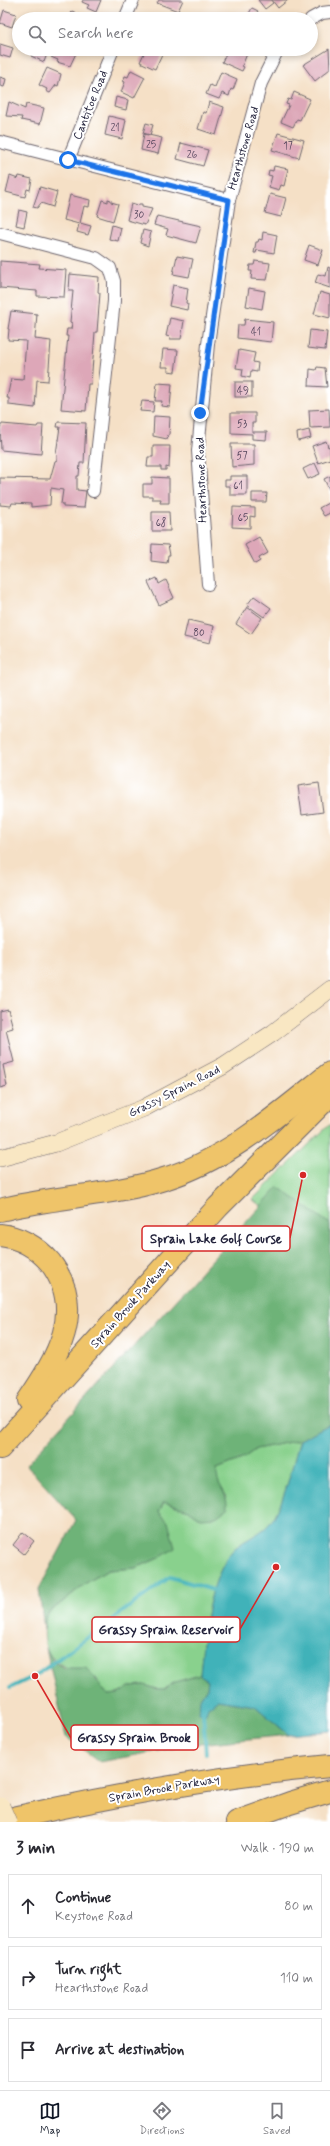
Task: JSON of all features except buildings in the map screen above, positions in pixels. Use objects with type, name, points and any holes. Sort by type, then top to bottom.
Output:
[{"type":"highway","points":[[0,1210],[135,1187],[179,1174],[206,1162],[242,1140],[330,1073]]},
{"type":"highway","name":"Sprain Brook Parkway","points":[[0,1448],[218,1207],[330,1095]]},
{"type":"highway","points":[[0,1235],[27,1243],[48,1260],[62,1283],[67,1313],[66,1328],[54,1360],[0,1441]]},
{"type":"highway","name":"Sprain Brook Parkway","points":[[0,1811],[81,1803],[178,1785],[330,1766]]},
{"type":"highway","points":[[237,1822],[290,1803],[330,1791]]},
{"type":"street","points":[[128,12],[133,0]]},
{"type":"street","points":[[318,15],[330,12]]},
{"type":"street","name":"Cantitoe Road","points":[[68,160],[110,56]]},
{"type":"street","name":"Hearthstone Road","points":[[208,584],[198,451],[208,344],[229,200],[261,83],[274,56]]},
{"type":"street","points":[[0,142],[229,200]]},
{"type":"street","points":[[0,233],[96,258],[110,268],[114,281],[114,301],[93,491]]},
{"type":"street","name":"Grassy Sprain Road","points":[[0,1158],[56,1143],[144,1108],[223,1066],[273,1033],[330,990]]},
{"type":"street","points":[[0,1811],[8,1822]]},
{"type":"green space","points":[[330,1124],[330,1245],[252,1200]]},
{"type":"green space","points":[[278,1187],[330,1224],[330,1424],[300,1440],[256,1449],[242,1459],[217,1469],[218,1480],[226,1496],[227,1509],[216,1517],[200,1518],[189,1510],[164,1502],[159,1512],[168,1522],[175,1548],[161,1557],[136,1568],[108,1570],[86,1583],[46,1615],[44,1629],[39,1589],[76,1520],[26,1465]]},
{"type":"green space","points":[[300,1440],[284,1495],[275,1515],[266,1528],[233,1550],[221,1569],[215,1583],[207,1613],[200,1675],[175,1682],[165,1689],[157,1689],[144,1685],[131,1686],[118,1694],[108,1695],[100,1687],[97,1679],[72,1670],[54,1660],[45,1643],[44,1631],[46,1615],[86,1583],[108,1570],[136,1568],[161,1557],[168,1522],[159,1512],[164,1502],[189,1510],[200,1518],[227,1497],[216,1479],[217,1469],[242,1459],[256,1449]]},
{"type":"green space","points":[[46,1648],[53,1661],[64,1668],[86,1668],[108,1695],[118,1694],[131,1686],[144,1685],[157,1689],[165,1689],[175,1682],[200,1675],[208,1680],[207,1688],[200,1699],[208,1707],[217,1700],[255,1706],[289,1735],[189,1745],[100,1762],[66,1737]]},
{"type":"water","points":[[330,1424],[330,1731],[289,1735],[255,1706],[217,1700],[208,1707],[206,1713],[199,1713],[200,1699],[207,1688],[208,1680],[200,1675],[207,1613],[215,1583],[221,1569],[233,1550],[266,1528],[275,1515],[280,1506],[288,1483],[300,1440]]},
{"type":"waterway","points":[[10,1688],[35,1676],[170,1577],[213,1590]]},
{"type":"waterway","points":[[203,1713],[206,1753]]},
{"type":"place","name":"Sprain Lake Golf Course","points":[[303,1175]]},
{"type":"place","name":"Grassy Sprain Reservoir","points":[[276,1567]]},
{"type":"place","name":"Grassy Sprain Brook","points":[[35,1676]]},
{"type":"route","points":[[68,160],[229,200],[208,344],[200,413]]}]
